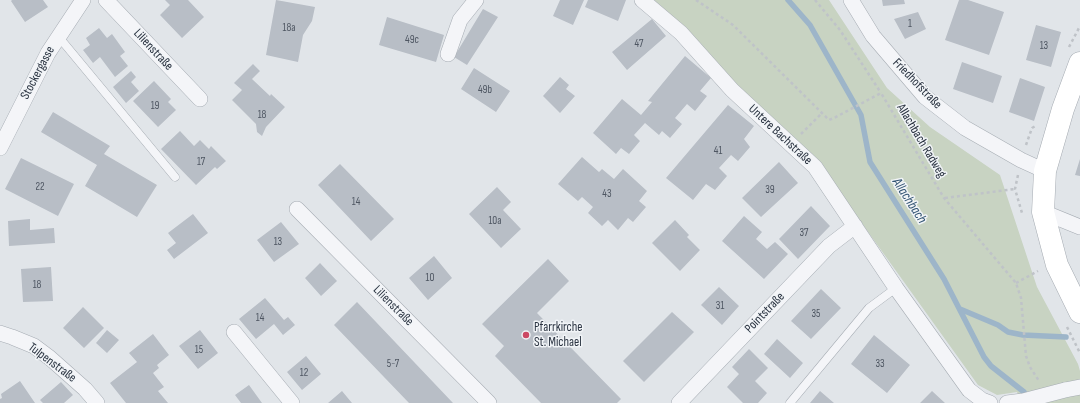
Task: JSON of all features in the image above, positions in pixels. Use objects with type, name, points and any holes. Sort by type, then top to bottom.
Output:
[{"type":"main road","points":[[1080,64],[1063,109],[1045,170],[1043,212],[1057,265],[1080,312]]},
{"type":"street","name":"Stockergasse","points":[[0,148],[48,53],[82,0]]},
{"type":"street","name":"Lilienstraße","points":[[106,0],[200,99]]},
{"type":"street","points":[[448,54],[460,20],[476,0]]},
{"type":"street","name":"Untere Bachstraße","points":[[642,0],[681,33],[730,87],[814,167],[896,288],[969,390],[982,400],[990,403]]},
{"type":"street","name":"Friedhofstraße","points":[[850,0],[873,36],[925,96],[948,116],[965,128],[1021,160],[1045,170]]},
{"type":"street","name":"Lilienstraße","points":[[297,210],[489,403]]},
{"type":"street","points":[[1043,212],[1080,227]]},
{"type":"street","name":"Pointstraße","points":[[679,403],[829,246],[855,226]]},
{"type":"street","points":[[234,332],[292,403]]},
{"type":"street","name":"Tulpenstraße","points":[[0,333],[12,336],[39,350],[72,377],[97,403]]},
{"type":"street","points":[[1007,403],[1023,401],[1080,387]]},
{"type":"lane","points":[[58,36],[175,177]]},
{"type":"lane","points":[[790,403],[869,308],[896,288]]},
{"type":"path","points":[[696,0],[733,25],[829,120],[881,94]]},
{"type":"path","name":"Allachbach Radweg","points":[[816,0],[840,30],[944,198],[1016,283],[1021,298],[1026,356],[1030,367],[1041,385]]},
{"type":"path","points":[[791,144],[822,113]]},
{"type":"path","points":[[944,198],[1015,189]]},
{"type":"path","points":[[1016,283],[1038,271]]},
{"type":"green space","points":[[654,0],[829,0],[887,88],[930,127],[1000,175],[1037,287],[1078,364],[1080,371],[1080,403],[1021,403],[1017,392],[997,395],[978,385],[817,161],[737,88],[671,15]]},
{"type":"building","points":[[43,0],[48,7],[25,22],[11,1]]},
{"type":"building","points":[[165,0],[188,0],[204,17],[182,38],[160,15],[170,5]]},
{"type":"building","points":[[276,0],[315,7],[312,21],[303,35],[298,62],[266,55]]},
{"type":"building","points":[[560,0],[584,0],[573,25],[553,16]]},
{"type":"building","points":[[588,0],[626,0],[618,21],[585,7]]},
{"type":"building","points":[[882,0],[904,0],[905,4],[883,6]]},
{"type":"building","points":[[959,0],[968,0],[1004,12],[989,55],[945,40]]},
{"type":"building","points":[[483,9],[498,17],[467,65],[454,57]]},
{"type":"building","points":[[918,12],[926,29],[905,39],[894,19]]},
{"type":"building","points":[[387,17],[444,35],[436,62],[379,45]]},
{"type":"building","points":[[652,19],[666,36],[627,70],[612,52]]},
{"type":"building","points":[[1036,25],[1061,32],[1051,67],[1026,60]]},
{"type":"building","points":[[99,28],[107,38],[112,34],[125,52],[120,56],[128,66],[115,77],[100,57],[93,63],[83,50],[90,45],[86,38]]},
{"type":"building","points":[[685,56],[711,78],[700,91],[707,96],[695,111],[687,104],[675,118],[682,124],[670,138],[662,131],[659,135],[645,123],[634,135],[640,141],[629,154],[621,148],[616,154],[593,133],[622,99],[641,115],[652,102],[648,101]]},
{"type":"building","points":[[962,62],[1002,76],[993,103],[953,89]]},
{"type":"building","points":[[253,64],[260,71],[252,79],[270,96],[271,94],[285,107],[266,127],[262,136],[257,132],[256,124],[232,100],[242,90],[234,83]]},
{"type":"building","points":[[474,68],[510,91],[496,112],[461,89]]},
{"type":"building","points":[[131,71],[136,77],[131,82],[139,91],[126,103],[113,87]]},
{"type":"building","points":[[560,77],[569,85],[566,89],[575,96],[560,113],[543,96]]},
{"type":"building","points":[[1020,78],[1045,87],[1034,121],[1009,112]]},
{"type":"building","points":[[154,81],[171,99],[168,102],[176,110],[158,127],[133,101]]},
{"type":"building","points":[[728,105],[754,126],[744,139],[750,147],[738,161],[731,155],[719,168],[727,176],[715,190],[706,184],[693,200],[666,178]]},
{"type":"building","points":[[53,112],[110,146],[104,154],[157,185],[137,217],[85,186],[97,165],[41,132]]},
{"type":"building","points":[[180,131],[194,146],[200,140],[209,149],[211,146],[226,161],[217,169],[215,167],[196,185],[161,149]]},
{"type":"building","points":[[582,157],[599,172],[602,169],[614,179],[623,169],[647,191],[639,201],[646,207],[633,222],[628,218],[618,230],[608,220],[602,226],[588,213],[593,207],[582,197],[578,201],[558,184]]},
{"type":"building","points":[[21,158],[74,184],[58,216],[5,189]]},
{"type":"building","points":[[1080,159],[1080,176],[1075,175]]},
{"type":"building","points":[[779,162],[798,183],[761,217],[742,198]]},
{"type":"building","points":[[340,164],[394,219],[371,241],[318,185]]},
{"type":"building","points":[[497,187],[511,202],[503,210],[521,229],[501,248],[469,214]]},
{"type":"building","points":[[811,206],[830,226],[798,259],[779,239]]},
{"type":"building","points":[[193,214],[208,233],[174,259],[167,250],[176,243],[168,233]]},
{"type":"building","points":[[744,216],[762,232],[756,239],[767,249],[775,242],[788,254],[764,279],[722,241]]},
{"type":"building","points":[[30,219],[30,230],[54,228],[55,243],[9,246],[8,221]]},
{"type":"building","points":[[675,220],[689,235],[687,237],[700,250],[680,271],[652,243]]},
{"type":"building","points":[[281,222],[299,244],[274,262],[257,240]]},
{"type":"building","points":[[434,256],[452,278],[428,300],[409,278]]},
{"type":"building","name":"Pfarrkirche St. Michael","points":[[548,259],[569,281],[537,313],[621,399],[617,403],[541,403],[495,356],[504,346],[482,324]]},
{"type":"building","points":[[320,263],[337,281],[321,296],[305,278]]},
{"type":"building","points":[[51,267],[53,301],[23,302],[21,269]]},
{"type":"building","points":[[719,287],[739,306],[722,325],[701,305]]},
{"type":"building","points":[[821,289],[841,308],[811,339],[791,321]]},
{"type":"building","points":[[265,298],[284,320],[288,317],[295,325],[283,335],[274,324],[256,339],[239,319]]},
{"type":"building","points":[[357,302],[453,403],[409,403],[334,325]]},
{"type":"building","points":[[83,307],[104,328],[84,348],[63,328]]},
{"type":"building","points":[[672,312],[694,332],[644,382],[623,361]]},
{"type":"building","points":[[107,330],[119,340],[107,353],[96,343]]},
{"type":"building","points":[[200,330],[218,353],[198,369],[179,346]]},
{"type":"building","points":[[153,334],[169,355],[157,365],[159,368],[153,373],[164,387],[158,391],[168,403],[126,403],[110,383],[137,362],[129,353]]},
{"type":"building","points":[[874,335],[910,365],[887,393],[851,364]]},
{"type":"building","points":[[777,339],[803,363],[790,378],[764,354]]},
{"type":"building","points":[[749,349],[768,368],[755,381],[767,393],[758,403],[743,403],[727,387],[739,374],[732,367]]},
{"type":"building","points":[[306,356],[321,374],[302,390],[287,372]]},
{"type":"building","points":[[20,381],[35,403],[0,403],[0,399],[2,398],[1,394]]},
{"type":"building","points":[[61,382],[73,395],[64,403],[43,403],[40,400]]},
{"type":"building","points":[[249,385],[262,403],[241,403],[235,395]]},
{"type":"building","points":[[342,391],[352,403],[328,403]]},
{"type":"building","points":[[820,391],[834,403],[810,403]]},
{"type":"building","points":[[932,391],[945,403],[920,403]]},
{"type":"waterway","name":"Allachbach","points":[[788,0],[810,25],[861,115],[870,162],[944,279],[984,357],[991,366],[1024,392],[1028,399]]},
{"type":"waterway","points":[[960,309],[998,325],[1008,332],[1023,335],[1066,337]]},
{"type":"place","name":"Pfarrkirche St. Michael","points":[[526,335]]}]
